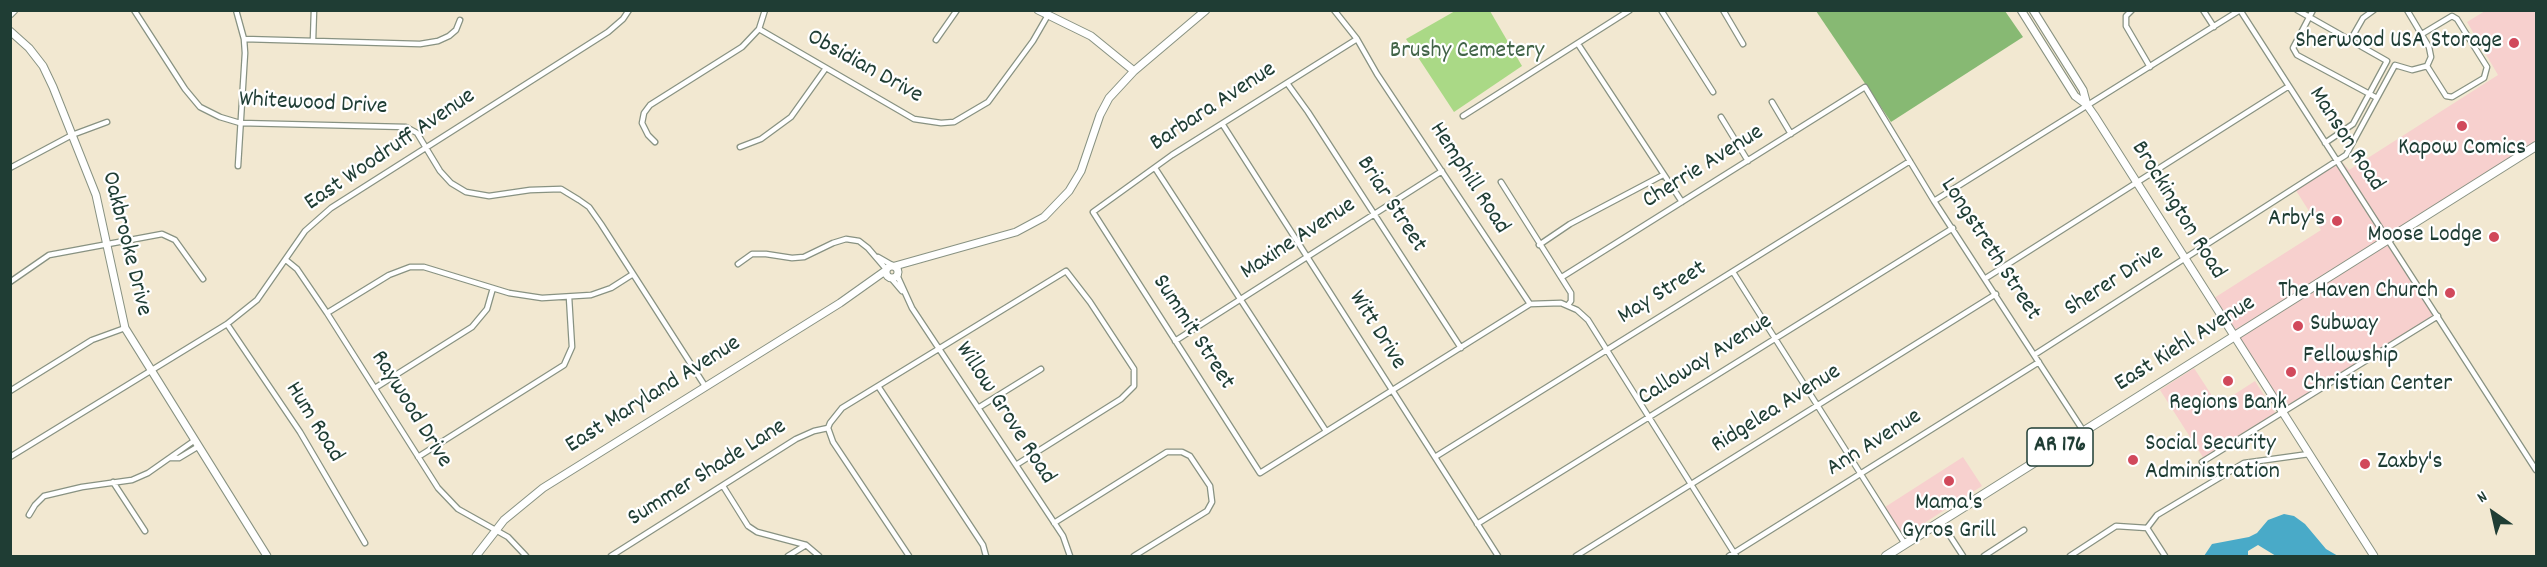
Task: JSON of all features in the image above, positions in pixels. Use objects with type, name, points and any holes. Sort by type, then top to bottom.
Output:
[{"type":"main road","name":"East Kiehl Avenue","points":[[1886,556],[2536,146]]},
{"type":"street","points":[[10,14],[14,10]]},
{"type":"street","name":"Whitewood Drive","points":[[134,10],[184,89],[200,107],[240,123],[406,127],[417,133],[440,171],[466,192],[489,196],[561,189],[568,193],[589,207],[633,274]]},
{"type":"street","points":[[236,10],[244,39],[238,166]]},
{"type":"street","points":[[313,40],[314,10]]},
{"type":"street","name":"East Woodruff Avenue","points":[[10,457],[227,324],[257,300],[304,231],[332,208],[608,32],[623,19],[629,10]]},
{"type":"street","points":[[655,142],[648,135],[642,123],[644,113],[650,105],[742,47],[759,29],[765,10]]},
{"type":"street","points":[[936,40],[957,10]]},
{"type":"street","points":[[1038,10],[1091,36],[1134,71]]},
{"type":"street","name":"East Maryland Avenue","points":[[476,556],[515,510],[543,488],[868,285],[912,263],[1016,232],[1044,217],[1069,191],[1081,171],[1100,115],[1109,98],[1134,71],[1206,10]]},
{"type":"street","name":"Hemphill Road","points":[[1334,10],[1358,39],[1377,74],[1530,304]]},
{"type":"street","points":[[1463,116],[1630,10]]},
{"type":"street","points":[[1661,10],[1713,92]]},
{"type":"street","points":[[1723,10],[1743,44]]},
{"type":"street","name":"Brockington Road","points":[[2021,10],[2075,96],[2087,105]]},
{"type":"street","name":"Brockington Road","points":[[2033,10],[2080,85],[2087,105],[2374,556]]},
{"type":"street","points":[[2132,10],[2126,16],[2126,26],[2150,67]]},
{"type":"street","points":[[2203,10],[2214,27]]},
{"type":"street","points":[[1934,201],[2240,10]]},
{"type":"street","name":"Manson Road","points":[[2240,10],[2536,470]]},
{"type":"street","points":[[2297,10],[2395,65],[2412,70],[2427,66]]},
{"type":"street","points":[[2313,10],[2293,48],[2297,55],[2377,98]]},
{"type":"street","points":[[2351,39],[2363,18],[2374,10]]},
{"type":"street","points":[[2407,10],[2429,46],[2431,57],[2427,66]]},
{"type":"street","name":"Obsidian Drive","points":[[759,29],[914,119],[940,123],[954,122],[988,102],[1033,41],[1048,15]]},
{"type":"street","points":[[2421,34],[2452,16],[2457,19],[2487,67],[2484,78],[2452,97],[2446,96],[2427,66]]},
{"type":"street","points":[[244,39],[420,44],[438,41],[449,36],[456,30],[460,20]]},
{"type":"street","name":"Oakbrooke Drive","points":[[10,31],[29,48],[42,66],[96,195],[125,327],[267,556]]},
{"type":"street","name":"Barbara Avenue","points":[[1093,212],[1155,168],[1287,84],[1311,66],[1358,39]]},
{"type":"street","points":[[1578,44],[1682,202]]},
{"type":"street","points":[[2325,143],[2346,130],[2356,118],[2387,61]]},
{"type":"street","points":[[2337,162],[2346,155],[2395,65]]},
{"type":"street","points":[[740,147],[761,139],[791,117],[826,68]]},
{"type":"street","name":"Briar Street","points":[[1287,84],[1461,348]]},
{"type":"street","points":[[1986,278],[2289,86]]},
{"type":"street","name":"Cherrie Avenue","points":[[1562,278],[1865,87]]},
{"type":"street","name":"Longstreth Street","points":[[1865,87],[1934,201],[2084,432]]},
{"type":"street","points":[[1772,102],[1791,134]]},
{"type":"street","points":[[1720,117],[1748,161]]},
{"type":"street","points":[[2356,118],[2364,123]]},
{"type":"street","points":[[10,168],[72,135],[107,122]]},
{"type":"street","name":"Witt Drive","points":[[1223,125],[1498,556]]},
{"type":"street","points":[[2346,130],[2355,138]]},
{"type":"street","name":"May Street","points":[[1435,457],[1910,161]]},
{"type":"street","name":"Sherer Drive","points":[[2034,355],[2337,162]]},
{"type":"street","points":[[1155,168],[1326,431],[1530,304],[1552,302],[1568,305],[1584,316],[1607,350],[1733,556]]},
{"type":"street","name":"Maxine Avenue","points":[[1175,341],[1442,171]]},
{"type":"street","points":[[1539,245],[1570,224],[1663,175]]},
{"type":"street","points":[[1501,182],[1571,293],[1571,301],[1568,305]]},
{"type":"street","name":"Summit Street","points":[[1093,212],[1260,473],[1326,431]]},
{"type":"street","name":"Calloway Avenue","points":[[1478,524],[1953,228]]},
{"type":"street","points":[[10,282],[49,255],[162,234],[175,240],[203,279]]},
{"type":"street","points":[[738,264],[752,254],[804,257],[846,239],[859,241],[892,272]]},
{"type":"street","name":"Raywood Drive","points":[[286,260],[297,269],[327,313],[438,488],[458,509],[516,544],[526,556]]},
{"type":"street","points":[[327,313],[389,275],[410,267],[424,267],[525,296],[569,297],[603,291],[633,274],[705,386]]},
{"type":"street","points":[[909,556],[833,442],[828,429],[838,411],[1066,271],[1110,331],[1134,369],[1133,389],[1017,465]]},
{"type":"street","name":"Willow Grove Road","points":[[892,272],[904,294],[1054,523],[1066,543],[1070,556]]},
{"type":"street","points":[[1733,272],[1905,544]]},
{"type":"street","points":[[375,388],[472,327],[487,309],[494,288]]},
{"type":"street","name":"Ridgelea Avenue","points":[[1576,556],[1996,294]]},
{"type":"street","points":[[418,456],[564,365],[572,347],[569,297]]},
{"type":"street","points":[[2202,462],[2438,316]]},
{"type":"street","name":"Hum Road","points":[[227,324],[300,432],[365,543]]},
{"type":"street","points":[[10,391],[92,340],[125,327]]},
{"type":"street","name":"Ann Avenue","points":[[1733,556],[2039,362]]},
{"type":"street","points":[[978,408],[1041,369]]},
{"type":"street","points":[[878,386],[983,545],[986,556]]},
{"type":"street","name":"Summer Shade Lane","points":[[611,556],[806,434],[828,429]]},
{"type":"street","points":[[29,515],[44,496],[132,480],[148,473],[178,451],[197,443]]},
{"type":"street","points":[[171,458],[182,456],[197,443]]},
{"type":"street","points":[[178,451],[182,456]]},
{"type":"street","points":[[1054,523],[1167,452],[1182,452],[1190,456],[1210,486],[1212,502],[1207,511],[1134,556]]},
{"type":"street","points":[[2146,528],[2157,515],[2244,463],[2309,454]]},
{"type":"street","points":[[113,482],[145,531]]},
{"type":"street","points":[[723,486],[748,526],[757,532],[806,544],[819,556]]},
{"type":"street","points":[[1941,522],[1963,556]]},
{"type":"street","points":[[2070,556],[2116,525],[2146,528]]},
{"type":"street","points":[[2146,528],[2165,556]]},
{"type":"street","points":[[1984,556],[2024,530]]},
{"type":"street","points":[[788,556],[806,544]]},
{"type":"shaded area","points":[[2485,11],[2536,11],[2536,146],[2388,240],[2438,316],[2284,415],[2211,300],[2321,230],[2295,189],[2337,162],[2343,163],[2349,170],[2498,75],[2467,22]]},
{"type":"shaded area","points":[[2194,368],[2218,405],[2255,381],[2278,417],[2206,462],[2160,390]]},
{"type":"shaded area","points":[[1963,457],[1982,486],[1901,538],[1882,509]]},
{"type":"green space","name":"Brushy Cemetery","points":[[1455,11],[1490,11],[1522,66],[1454,112],[1406,39]]},
{"type":"green space","points":[[1816,11],[2005,11],[2023,37],[1891,122]]},
{"type":"water","points":[[2284,514],[2294,516],[2305,524],[2326,549],[2338,556],[2276,556],[2258,545],[2248,551],[2248,556],[2204,556],[2212,544],[2249,537],[2257,533],[2268,520]]},
{"type":"place","name":"Sherwood USA Storage","points":[[2514,43]]},
{"type":"place","name":"Kapow Comics","points":[[2462,126]]},
{"type":"place","name":"Arby's","points":[[2337,221]]},
{"type":"place","name":"Moose Lodge","points":[[2494,237]]},
{"type":"place","name":"The Haven Church","points":[[2450,293]]},
{"type":"place","name":"Subway","points":[[2298,326]]},
{"type":"place","name":"Fellowship Christian Center","points":[[2291,372]]},
{"type":"place","name":"Regions Bank","points":[[2228,381]]},
{"type":"place","name":"Social Security Administration","points":[[2133,460]]},
{"type":"place","name":"Zaxby's","points":[[2365,464]]},
{"type":"place","name":"Mama's Gyros Grill","points":[[1949,481]]}]
